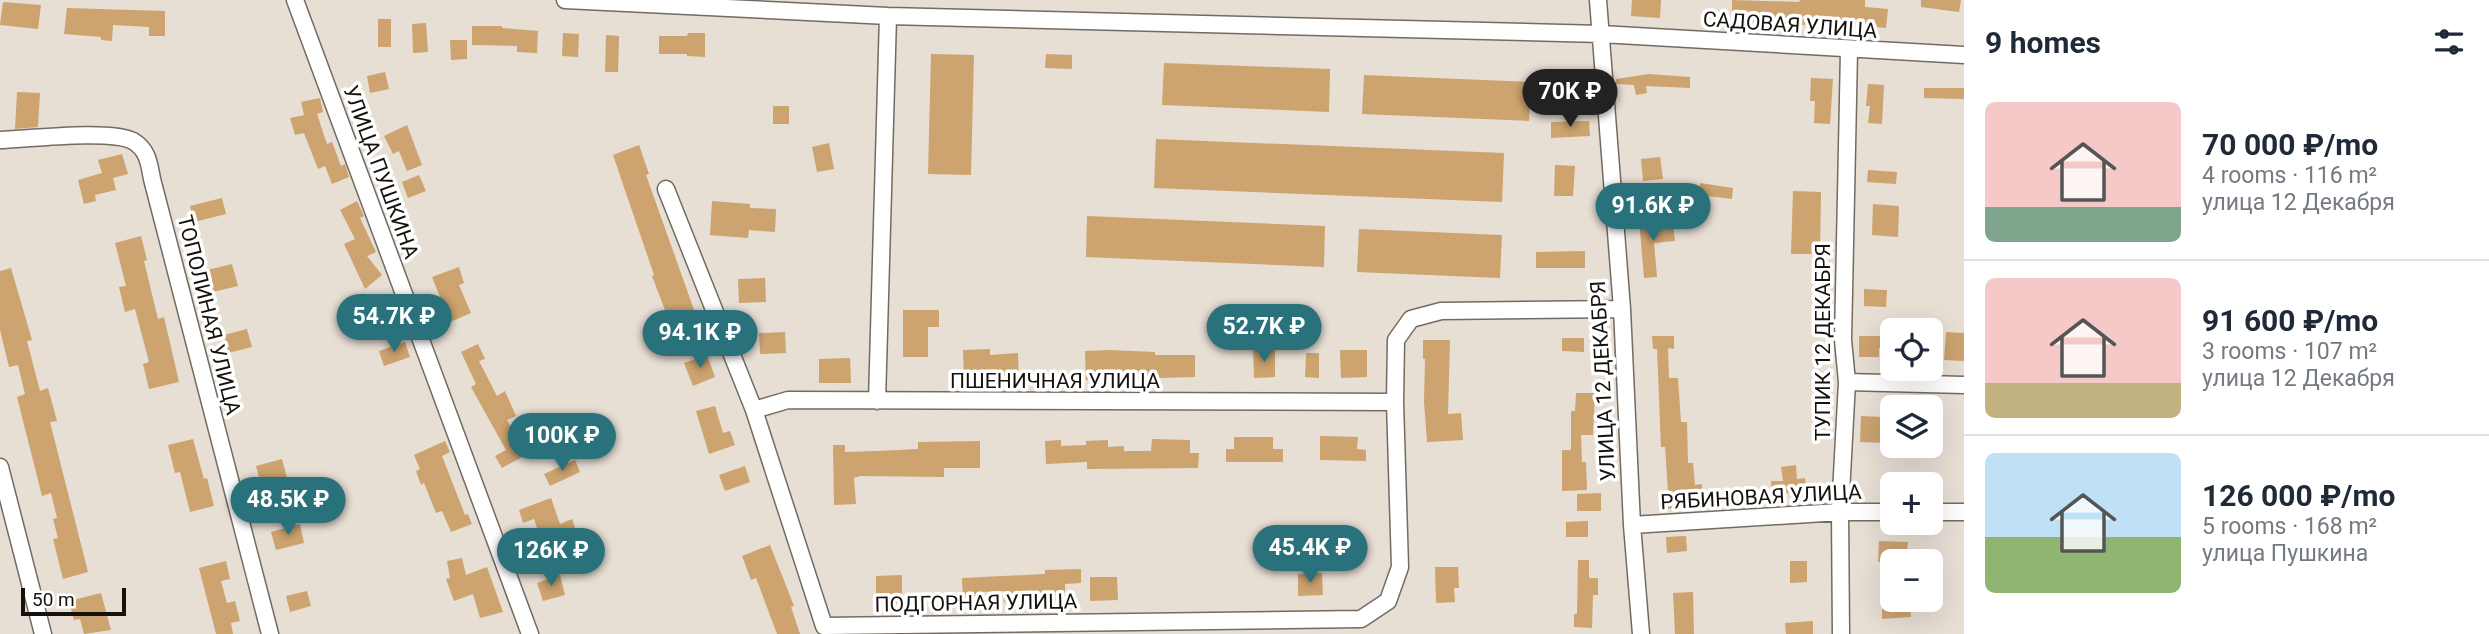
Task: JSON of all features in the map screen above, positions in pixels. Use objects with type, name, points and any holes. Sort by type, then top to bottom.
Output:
[{"type":"street","name":"УЛИЦА ПУШКИНА","points":[[295,0],[530,634]]},
{"type":"street","name":"САДОВАЯ УЛИЦА","points":[[565,0],[888,16],[1601,34],[1964,55]]},
{"type":"street","name":"УЛИЦА 12 ДЕКАБРЯ","points":[[1598,0],[1622,309],[1632,525],[1641,634]]},
{"type":"street","points":[[877,401],[888,16]]},
{"type":"street","name":"ТУПИК 12 ДЕКАБРЯ","points":[[1841,634],[1840,512],[1847,382],[1843,340],[1849,50]]},
{"type":"street","name":"ТОПОЛИНАЯ УЛИЦА","points":[[0,140],[107,135],[132,140],[148,155],[155,192],[270,634]]},
{"type":"street","name":"ПОДГОРНАЯ УЛИЦА","points":[[666,188],[754,410],[824,626],[1360,619],[1388,601],[1400,567],[1395,402]]},
{"type":"street","points":[[1395,402],[1396,340],[1411,319],[1441,311],[1622,309]]},
{"type":"street","points":[[1847,382],[1964,385]]},
{"type":"street","name":"ПШЕНИЧНАЯ УЛИЦА","points":[[754,410],[788,400],[1395,402]]},
{"type":"street","points":[[0,467],[43,634]]},
{"type":"street","name":"РЯБИНОВАЯ УЛИЦА","points":[[1632,525],[1880,512]]},
{"type":"street","points":[[1943,512],[1964,512]]},
{"type":"building","points":[[1632,0],[1661,0],[1660,18],[1631,16]]},
{"type":"building","points":[[1732,0],[1865,0],[1865,7],[1888,9],[1886,28],[1849,24],[1849,27],[1751,22],[1752,13],[1732,14]]},
{"type":"building","points":[[1921,0],[1961,0],[1959,12],[1921,7]]},
{"type":"building","points":[[3,2],[41,5],[38,29],[0,25]]},
{"type":"building","points":[[67,8],[165,11],[165,36],[149,36],[149,27],[113,25],[112,41],[101,40],[101,37],[64,34]]},
{"type":"building","points":[[378,19],[391,19],[391,47],[378,47]]},
{"type":"building","points":[[426,23],[428,52],[413,53],[412,24]]},
{"type":"building","points":[[472,26],[502,26],[538,31],[537,53],[517,52],[517,46],[472,45]]},
{"type":"building","points":[[563,33],[579,34],[578,57],[562,56]]},
{"type":"building","points":[[688,33],[705,33],[705,57],[659,54],[659,36],[687,36]]},
{"type":"building","points":[[606,35],[619,36],[618,72],[605,72]]},
{"type":"building","points":[[450,40],[467,40],[467,59],[451,60]]},
{"type":"building","points":[[931,54],[974,55],[971,175],[928,174]]},
{"type":"building","points":[[1046,54],[1072,55],[1072,69],[1045,68]]},
{"type":"building","points":[[1164,63],[1330,69],[1329,112],[1162,105]]},
{"type":"building","points":[[385,72],[389,89],[370,93],[367,76]]},
{"type":"building","points":[[1649,74],[1690,77],[1690,88],[1646,86],[1647,93],[1636,95],[1634,85],[1616,84],[1616,79]]},
{"type":"building","points":[[1364,75],[1531,82],[1529,121],[1362,114]]},
{"type":"building","points":[[1811,78],[1833,79],[1830,124],[1814,123],[1815,101],[1810,101]]},
{"type":"building","points":[[1868,84],[1884,85],[1882,124],[1868,123]]},
{"type":"building","points":[[1924,88],[1964,88],[1964,99],[1924,98]]},
{"type":"building","points":[[17,92],[40,93],[38,127],[15,129]]},
{"type":"building","points":[[320,98],[323,112],[317,114],[327,144],[332,142],[341,166],[345,164],[349,177],[332,184],[325,166],[318,169],[304,133],[295,135],[290,118],[304,115],[301,102]]},
{"type":"building","points":[[773,106],[789,106],[789,124],[773,124]]},
{"type":"building","points":[[1589,121],[1590,136],[1551,138],[1551,122]]},
{"type":"building","points":[[407,125],[422,165],[407,171],[399,151],[393,154],[384,136]]},
{"type":"building","points":[[1156,139],[1504,153],[1502,202],[1154,188]]},
{"type":"building","points":[[829,143],[834,169],[817,172],[812,147]]},
{"type":"building","points":[[639,145],[649,174],[646,175],[698,321],[669,333],[664,320],[668,318],[613,155]]},
{"type":"building","points":[[122,154],[128,174],[113,178],[116,190],[95,195],[96,201],[84,204],[78,180],[102,173],[98,160]]},
{"type":"building","points":[[1660,157],[1663,179],[1643,181],[1641,159]]},
{"type":"building","points":[[1555,165],[1575,166],[1573,196],[1554,196]]},
{"type":"building","points":[[1868,170],[1897,172],[1896,184],[1867,182]]},
{"type":"building","points":[[419,175],[426,191],[408,198],[402,182]]},
{"type":"building","points":[[1700,183],[1733,188],[1732,199],[1699,195]]},
{"type":"building","points":[[1793,191],[1821,192],[1820,254],[1791,254]]},
{"type":"building","points":[[222,198],[226,214],[194,222],[190,206]]},
{"type":"building","points":[[357,201],[364,216],[360,218],[376,252],[367,256],[382,275],[365,289],[344,244],[355,239],[340,210]]},
{"type":"building","points":[[712,201],[750,204],[750,208],[776,209],[775,232],[749,230],[748,238],[710,235]]},
{"type":"building","points":[[1873,204],[1899,206],[1898,237],[1872,235]]},
{"type":"building","points":[[1087,216],[1325,226],[1324,267],[1086,257]]},
{"type":"building","points":[[1652,218],[1652,224],[1673,222],[1675,241],[1654,243],[1657,277],[1644,278],[1639,219]]},
{"type":"building","points":[[1359,229],[1502,235],[1500,278],[1357,272]]},
{"type":"building","points":[[141,236],[158,319],[164,317],[179,382],[149,389],[143,364],[149,362],[135,309],[125,312],[119,287],[126,286],[115,243]]},
{"type":"building","points":[[1585,251],[1585,268],[1536,268],[1536,252]]},
{"type":"building","points":[[232,264],[238,286],[213,292],[207,270]]},
{"type":"building","points":[[459,267],[464,283],[459,285],[471,313],[450,322],[432,277]]},
{"type":"building","points":[[11,268],[32,340],[27,341],[40,391],[48,388],[57,421],[50,422],[88,572],[63,579],[53,539],[58,538],[51,493],[42,496],[17,397],[25,394],[18,365],[9,367],[0,330],[0,271]]},
{"type":"building","points":[[765,278],[766,302],[739,303],[738,279]]},
{"type":"building","points":[[1864,289],[1887,290],[1886,307],[1864,306]]},
{"type":"building","points":[[903,310],[939,310],[939,327],[928,327],[928,357],[903,357]]},
{"type":"building","points":[[247,329],[252,347],[228,353],[224,335]]},
{"type":"building","points":[[785,332],[786,353],[760,354],[759,333]]},
{"type":"building","points":[[1946,332],[1964,333],[1964,361],[1944,360]]},
{"type":"building","points":[[1652,336],[1674,336],[1674,349],[1668,348],[1669,378],[1678,378],[1681,422],[1687,422],[1688,463],[1693,463],[1695,485],[1702,484],[1703,504],[1667,509],[1665,447],[1661,447],[1657,349],[1653,349]]},
{"type":"building","points":[[1859,336],[1880,336],[1879,357],[1859,357]]},
{"type":"building","points":[[1562,338],[1584,338],[1584,352],[1562,351]]},
{"type":"building","points":[[1423,340],[1450,340],[1448,414],[1461,413],[1463,440],[1427,442]]},
{"type":"building","points":[[405,342],[410,357],[384,366],[379,351]]},
{"type":"building","points":[[478,344],[485,359],[479,361],[497,396],[505,391],[516,416],[507,420],[520,443],[526,439],[533,451],[502,468],[495,456],[506,450],[471,387],[476,384],[461,352]]},
{"type":"building","points":[[990,349],[990,355],[1018,353],[1019,381],[964,383],[963,350]]},
{"type":"building","points":[[1253,350],[1275,350],[1275,377],[1254,378]]},
{"type":"building","points":[[1340,350],[1367,350],[1367,377],[1341,378]]},
{"type":"building","points":[[1085,351],[1155,352],[1155,355],[1195,355],[1195,377],[1086,380]]},
{"type":"building","points":[[1306,353],[1319,353],[1319,378],[1305,377]]},
{"type":"building","points":[[707,355],[715,377],[693,386],[684,363]]},
{"type":"building","points":[[850,358],[851,383],[819,383],[819,359]]},
{"type":"building","points":[[1576,393],[1595,393],[1593,435],[1581,435],[1587,490],[1562,491],[1562,450],[1571,450],[1571,411],[1575,411]]},
{"type":"building","points":[[715,406],[723,433],[730,431],[735,445],[709,454],[696,411]]},
{"type":"building","points":[[1861,416],[1880,417],[1880,443],[1860,442]]},
{"type":"building","points":[[1320,436],[1358,437],[1357,449],[1366,450],[1366,461],[1320,460]]},
{"type":"building","points":[[1234,437],[1273,437],[1273,449],[1283,449],[1283,462],[1226,462],[1226,449],[1234,449]]},
{"type":"building","points":[[193,439],[214,506],[190,512],[180,472],[175,473],[168,445]]},
{"type":"building","points":[[1152,439],[1190,440],[1190,453],[1199,453],[1198,468],[1087,469],[1087,462],[1046,464],[1045,441],[1061,440],[1061,446],[1086,445],[1086,441],[1108,440],[1108,447],[1124,446],[1124,451],[1151,451]]},
{"type":"building","points":[[445,441],[450,452],[442,456],[465,515],[468,514],[472,524],[451,532],[442,511],[436,513],[424,483],[421,485],[416,471],[420,469],[414,455]]},
{"type":"building","points":[[980,441],[980,468],[944,468],[944,477],[860,476],[854,478],[856,504],[834,505],[833,445],[845,445],[845,452],[918,449],[918,442]]},
{"type":"building","points":[[282,459],[287,478],[261,485],[256,466]]},
{"type":"building","points":[[575,460],[580,472],[550,486],[544,474]]},
{"type":"building","points":[[1796,465],[1797,479],[1805,478],[1807,498],[1792,500],[1791,493],[1772,494],[1771,481],[1783,481],[1781,467]]},
{"type":"building","points":[[745,466],[750,482],[725,491],[719,475]]},
{"type":"building","points":[[1601,493],[1601,511],[1577,511],[1577,494]]},
{"type":"building","points":[[551,498],[560,524],[572,519],[578,537],[544,549],[534,519],[523,523],[519,510]]},
{"type":"building","points":[[1588,521],[1588,537],[1566,537],[1566,522]]},
{"type":"building","points":[[300,524],[304,543],[276,550],[271,532]]},
{"type":"building","points":[[1686,536],[1687,551],[1667,553],[1666,537]]},
{"type":"building","points":[[1879,541],[1908,542],[1907,549],[1880,549],[1878,562]]},
{"type":"building","points":[[770,545],[794,606],[791,607],[800,634],[777,634],[756,578],[751,580],[742,556]]},
{"type":"building","points":[[462,558],[466,575],[487,567],[503,612],[480,618],[473,594],[454,601],[446,579],[450,578],[447,561]]},
{"type":"building","points":[[1578,560],[1589,560],[1589,578],[1598,578],[1598,595],[1593,595],[1592,628],[1574,627],[1574,614],[1577,614]]},
{"type":"building","points":[[226,561],[230,579],[221,581],[227,603],[235,601],[240,621],[231,623],[233,634],[216,634],[199,568]]},
{"type":"building","points":[[1790,561],[1807,561],[1807,582],[1790,583]]},
{"type":"building","points":[[1435,567],[1458,567],[1459,588],[1454,588],[1455,602],[1436,603]]},
{"type":"building","points":[[1081,569],[1081,583],[1065,584],[1065,601],[1004,602],[1004,591],[978,592],[978,604],[963,604],[962,578],[1045,574],[1045,570]]},
{"type":"building","points":[[1322,573],[1323,595],[1298,596],[1298,574]]},
{"type":"building","points":[[560,575],[565,595],[543,601],[537,583]]},
{"type":"building","points":[[902,575],[902,604],[876,604],[876,576]]},
{"type":"building","points":[[1090,577],[1117,577],[1118,600],[1090,601]]},
{"type":"building","points":[[307,591],[311,606],[290,612],[286,596]]},
{"type":"building","points":[[1693,592],[1694,634],[1675,634],[1673,593]]},
{"type":"building","points":[[101,593],[111,630],[84,634],[80,619],[74,620],[69,601]]},
{"type":"building","points":[[1882,612],[1911,612],[1911,617],[1882,619]]},
{"type":"building","points":[[1813,621],[1813,634],[1786,634],[1785,623]]}]
